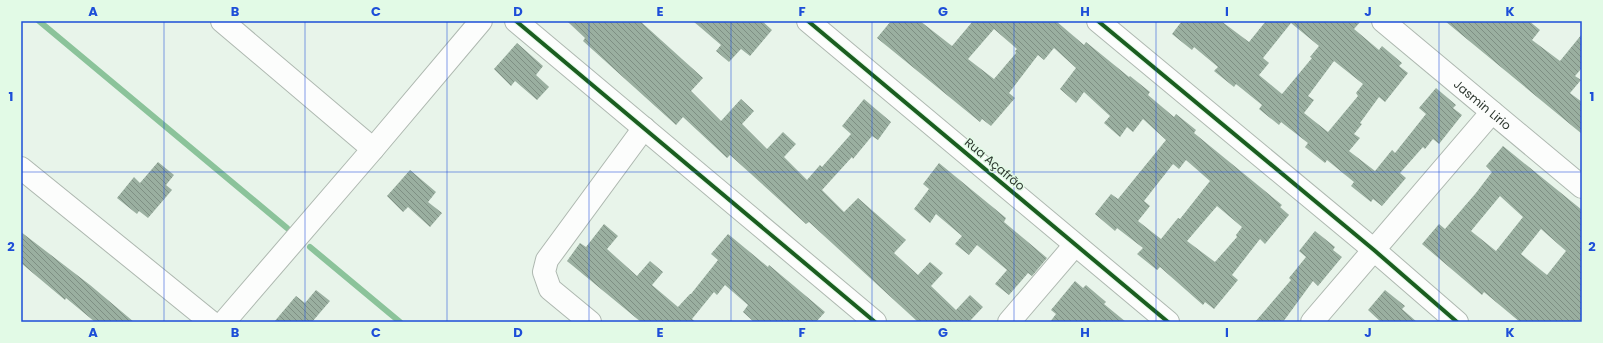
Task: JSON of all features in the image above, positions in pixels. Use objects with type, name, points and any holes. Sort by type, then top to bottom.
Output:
[{"type":"street","points":[[224,322],[374,150],[481,21]]},
{"type":"street","points":[[516,21],[875,322]]},
{"type":"street","name":"Rua Açafrão","points":[[808,21],[1168,322]]},
{"type":"street","points":[[1098,21],[1374,250],[1457,322]]},
{"type":"street","name":"Jasmin Lirio","points":[[1383,21],[1582,187]]},
{"type":"street","points":[[224,22],[374,150]]},
{"type":"street","points":[[1312,322],[1492,112]]},
{"type":"street","points":[[590,322],[550,289],[544,272],[547,260],[644,128]]},
{"type":"street","points":[[21,168],[211,322]]},
{"type":"street","points":[[1009,322],[1075,245]]},
{"type":"building","points":[[567,21],[640,21],[703,78],[691,91],[721,121],[741,99],[754,111],[742,124],[767,149],[783,132],[796,144],[784,157],[807,180],[820,165],[822,167],[851,134],[842,126],[864,99],[891,122],[878,140],[872,136],[853,159],[852,157],[822,190],[844,212],[858,198],[906,240],[894,253],[918,275],[930,262],[943,273],[931,286],[956,310],[970,295],[983,307],[969,322],[918,322],[809,222],[806,224],[730,155],[727,158],[683,117],[676,125],[583,41],[585,38]]},
{"type":"building","points":[[693,21],[762,21],[772,30],[750,56],[741,49],[729,62],[716,51],[721,45]]},
{"type":"building","points":[[891,21],[920,21],[952,46],[973,21],[1056,21],[1084,45],[1086,42],[1150,92],[1148,95],[1174,117],[1176,114],[1196,130],[1194,133],[1282,205],[1280,207],[1289,215],[1265,244],[1260,239],[1232,275],[1238,280],[1214,309],[1205,302],[1203,305],[1160,267],[1157,270],[1137,254],[1143,248],[1117,228],[1115,231],[1095,214],[1111,194],[1118,199],[1166,140],[1143,119],[1133,132],[1127,127],[1120,137],[1104,123],[1110,116],[1084,92],[1076,103],[1060,89],[1076,68],[1054,48],[1044,60],[1038,55],[1009,93],[1015,98],[991,126],[982,119],[980,122],[877,38]],"holes":[[[994,29],[1017,49],[1015,51],[1016,53],[994,79],[968,59]],[[1186,160],[1210,181],[1180,219],[1178,218],[1161,239],[1138,221],[1150,206],[1144,201],[1173,164],[1179,169]],[[1217,206],[1242,227],[1236,235],[1237,237],[1215,262],[1187,241]]]},
{"type":"building","points":[[1182,21],[1221,21],[1249,42],[1266,21],[1361,21],[1354,29],[1379,50],[1382,46],[1402,63],[1399,66],[1408,73],[1385,102],[1379,97],[1354,134],[1360,138],[1349,151],[1375,171],[1392,150],[1395,153],[1426,114],[1419,108],[1436,88],[1456,105],[1453,108],[1462,115],[1439,144],[1433,139],[1425,149],[1423,147],[1400,173],[1406,178],[1382,206],[1373,199],[1371,202],[1351,186],[1354,182],[1327,160],[1325,163],[1305,147],[1308,143],[1281,122],[1279,125],[1259,109],[1262,105],[1236,84],[1234,87],[1214,71],[1218,67],[1194,47],[1192,50],[1172,34]],"holes":[[[1291,23],[1319,46],[1310,57],[1312,58],[1282,94],[1259,75],[1269,63],[1263,58]],[[1334,61],[1363,84],[1356,93],[1358,96],[1328,132],[1304,113],[1314,100],[1308,96]]]},
{"type":"building","points":[[1445,21],[1529,21],[1540,30],[1532,40],[1560,61],[1582,34],[1582,68],[1575,76],[1581,80],[1570,93],[1582,102],[1582,134]]},
{"type":"building","points":[[517,43],[543,66],[536,75],[549,87],[537,100],[515,81],[511,86],[494,69]]},
{"type":"building","points":[[1503,146],[1582,210],[1582,322],[1520,322],[1484,292],[1482,295],[1422,244],[1439,224],[1445,229],[1476,193],[1492,172],[1486,166]],"holes":[[[1500,196],[1523,217],[1496,251],[1471,231]],[[1541,229],[1566,251],[1547,275],[1521,254]]]},
{"type":"building","points":[[158,162],[174,175],[166,185],[172,190],[148,218],[139,211],[137,214],[117,198],[134,177],[140,183]]},
{"type":"building","points":[[939,163],[1006,218],[1004,222],[1047,258],[1032,276],[1028,273],[1009,295],[995,284],[1007,270],[977,245],[969,255],[955,244],[962,236],[936,214],[930,223],[914,209],[929,189],[923,184]]},
{"type":"building","points":[[410,170],[436,192],[428,202],[442,213],[430,227],[408,207],[403,212],[387,196]]},
{"type":"building","points":[[604,224],[618,236],[607,249],[637,276],[650,261],[663,272],[652,285],[678,307],[691,294],[718,260],[711,254],[728,234],[768,267],[769,265],[825,312],[816,322],[754,322],[743,312],[748,305],[725,285],[717,295],[714,292],[692,319],[696,322],[641,322],[567,261],[580,243],[586,247]]},
{"type":"building","points":[[1315,231],[1335,247],[1333,250],[1342,257],[1318,286],[1313,281],[1283,322],[1255,322],[1291,280],[1289,278],[1306,257],[1299,251]]},
{"type":"building","points":[[21,232],[90,285],[134,322],[95,322],[66,298],[65,300],[21,263]]},
{"type":"building","points":[[1075,281],[1083,288],[1086,285],[1106,302],[1104,304],[1126,322],[1050,322],[1056,314],[1051,310]]},
{"type":"building","points":[[316,290],[330,301],[312,322],[274,322],[296,296],[305,303]]},
{"type":"building","points":[[1385,290],[1405,306],[1402,309],[1417,322],[1381,322],[1368,310]]},
{"type":"waterway","points":[[39,21],[287,228]]},
{"type":"waterway","points":[[310,247],[400,322]]},
{"type":"cycle path","points":[[516,21],[875,322]]},
{"type":"cycle path","points":[[808,21],[1168,322]]},
{"type":"cycle path","points":[[1098,21],[1374,250],[1457,322]]}]
